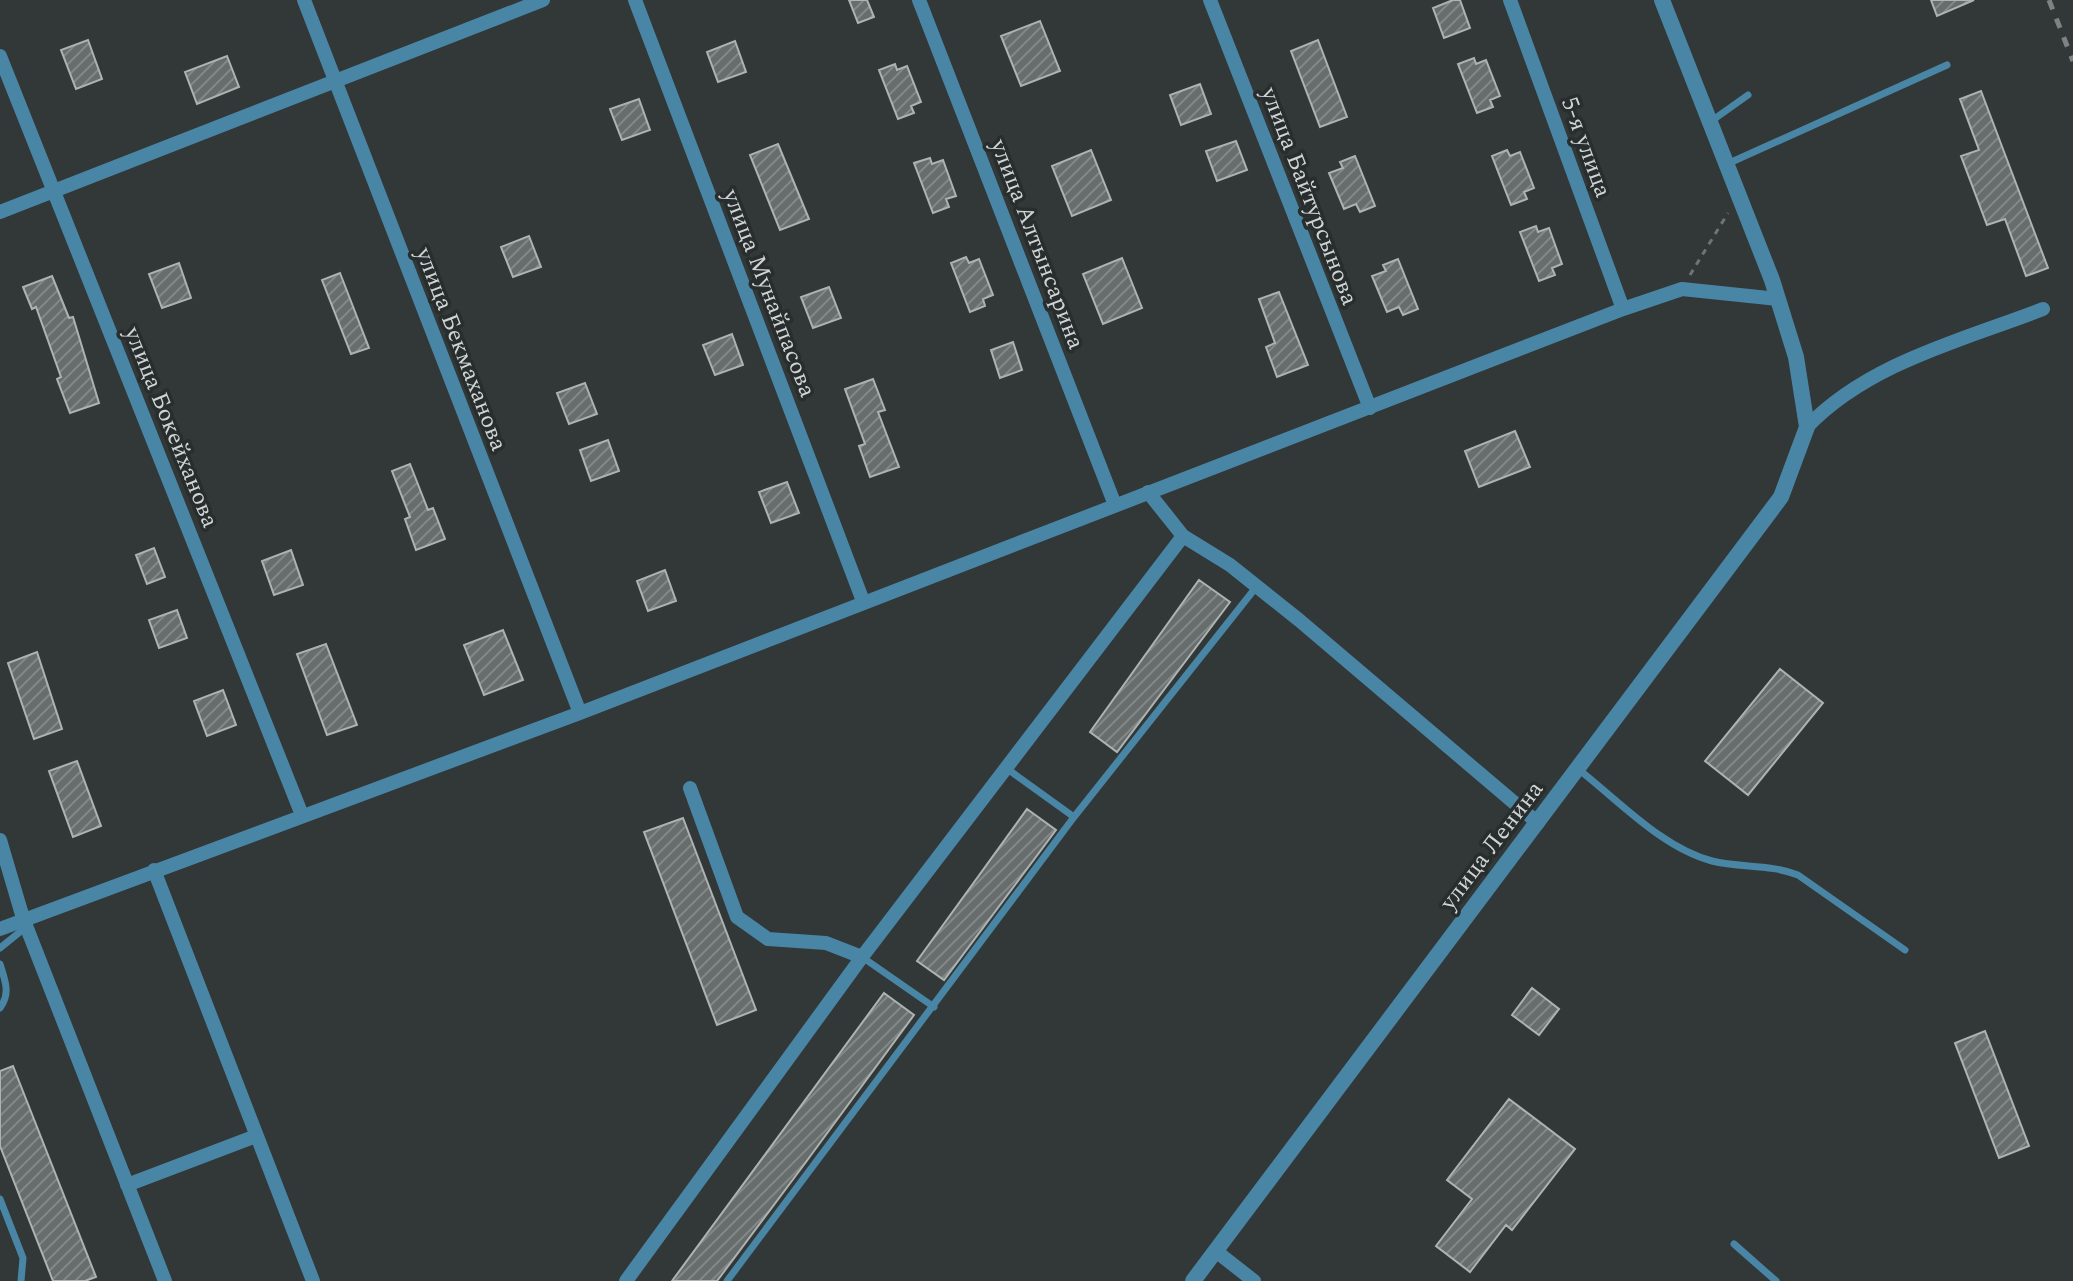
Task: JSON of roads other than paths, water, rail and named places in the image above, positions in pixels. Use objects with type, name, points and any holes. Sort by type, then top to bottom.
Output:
[{"type":"street","name":"улица Бекмаханова","points":[[304,0],[580,713]]},
{"type":"street","points":[[0,212],[543,0]]},
{"type":"street","name":"улица Мунайпасова","points":[[635,0],[863,601]]},
{"type":"street","name":"улица Алтынсарина","points":[[919,0],[1115,505]]},
{"type":"street","name":"улица Байтурсынова","points":[[1210,0],[1370,408]]},
{"type":"street","name":"5-я улица","points":[[1510,0],[1623,309]]},
{"type":"street","points":[[1662,0],[1778,299],[1796,357],[1807,427]]},
{"type":"street","name":"улица Бокейханова","points":[[0,56],[302,815]]},
{"type":"street","points":[[0,929],[25,923],[154,870],[580,713],[1623,309],[1682,289],[1778,299]]},
{"type":"street","points":[[1807,427],[1832,401],[1887,370],[2043,309]]},
{"type":"street","name":"улица Ленина","points":[[1193,1281],[1781,497],[1807,427]]},
{"type":"street","points":[[1148,492],[1183,536],[1257,586],[1538,823]]},
{"type":"street","points":[[626,1281],[862,957],[1183,536]]},
{"type":"street","points":[[690,788],[737,917],[768,939],[826,943],[862,957]]},
{"type":"street","points":[[0,840],[25,923],[165,1281]]},
{"type":"street","points":[[154,870],[313,1281]]},
{"type":"street","points":[[127,1185],[256,1136]]},
{"type":"street","points":[[1217,1252],[1254,1281]]},
{"type":"lane","points":[[1727,164],[1947,65]]},
{"type":"lane","points":[[1710,122],[1748,95]]},
{"type":"lane","points":[[727,1281],[1074,817],[1257,586]]},
{"type":"lane","points":[[1006,768],[1074,817]]},
{"type":"lane","points":[[1578,769],[1667,840],[1710,860],[1778,867],[1798,875],[1905,950]]},
{"type":"lane","points":[[0,948],[25,923]]},
{"type":"lane","points":[[862,957],[934,1007]]},
{"type":"lane","points":[[0,964],[7,987],[7,998],[0,1008]]},
{"type":"lane","points":[[0,1199],[23,1258],[21,1281]]},
{"type":"lane","points":[[1734,1244],[1776,1281]]},
{"type":"railway","points":[[2049,0],[2073,61]]}]
